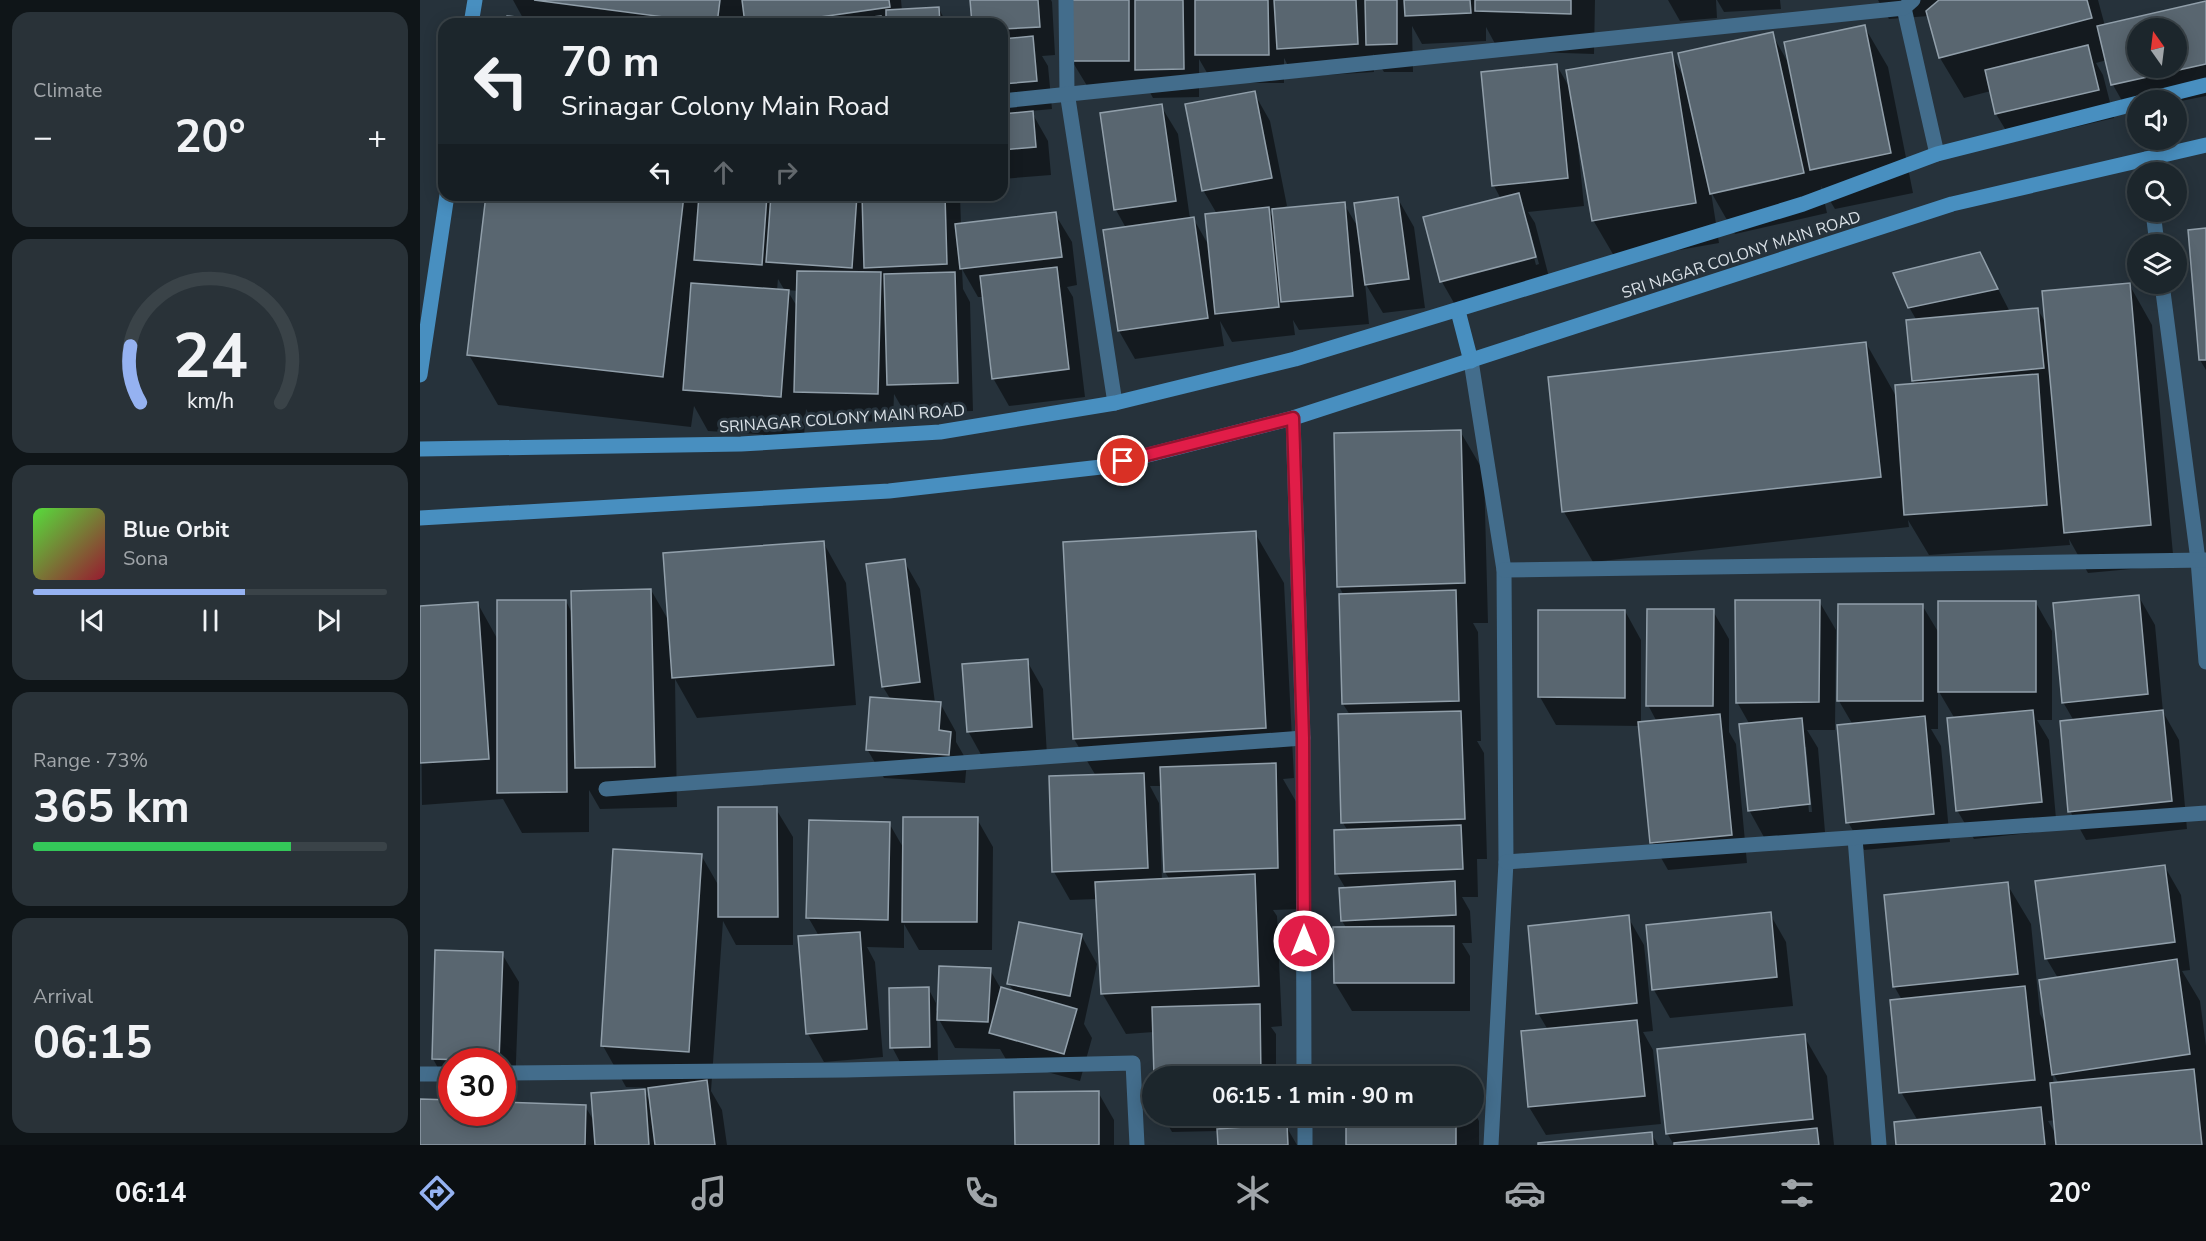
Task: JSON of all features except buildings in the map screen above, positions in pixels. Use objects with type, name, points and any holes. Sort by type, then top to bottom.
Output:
[{"type":"main road","points":[[472,18],[475,0]]},
{"type":"main road","points":[[2186,90],[2206,85]]},
{"type":"main road","name":"SRI NAGAR COLONY MAIN ROAD","points":[[1295,359],[1803,204],[1937,154],[2127,106]]},
{"type":"main road","name":"SRI NAGAR COLONY MAIN ROAD","points":[[2158,162],[2206,145]]},
{"type":"main road","name":"SRI NAGAR COLONY MAIN ROAD","points":[[1293,418],[1952,204],[2127,170]]},
{"type":"main road","points":[[420,375],[424,335],[446,201]]},
{"type":"main road","points":[[1458,311],[1471,360]]},
{"type":"main road","name":"SRINAGAR COLONY MAIN ROAD","points":[[420,449],[741,444],[940,432],[1115,403],[1295,359]]},
{"type":"main road","points":[[420,518],[901,490],[1101,467],[1293,418]]},
{"type":"street","points":[[1066,0],[1066,92],[1115,403]]},
{"type":"street","points":[[1008,100],[1066,92],[1909,4],[1937,154]]},
{"type":"street","points":[[2163,294],[2202,560],[2206,662]]},
{"type":"street","points":[[1471,360],[1504,570],[1506,862],[1491,1145]]},
{"type":"street","points":[[1293,418],[1303,738],[1304,1066]]},
{"type":"street","points":[[1504,570],[2202,560]]},
{"type":"street","points":[[606,789],[1303,738]]},
{"type":"street","points":[[1506,862],[2206,813]]},
{"type":"street","points":[[1855,838],[1879,1145]]},
{"type":"street","points":[[516,1073],[846,1070],[1133,1063],[1137,1145]]},
{"type":"street","points":[[420,1074],[438,1074]]},
{"type":"street","points":[[1305,1126],[1305,1145]]},
{"type":"route","points":[[1123,461],[1293,418],[1303,738],[1304,941]]}]
